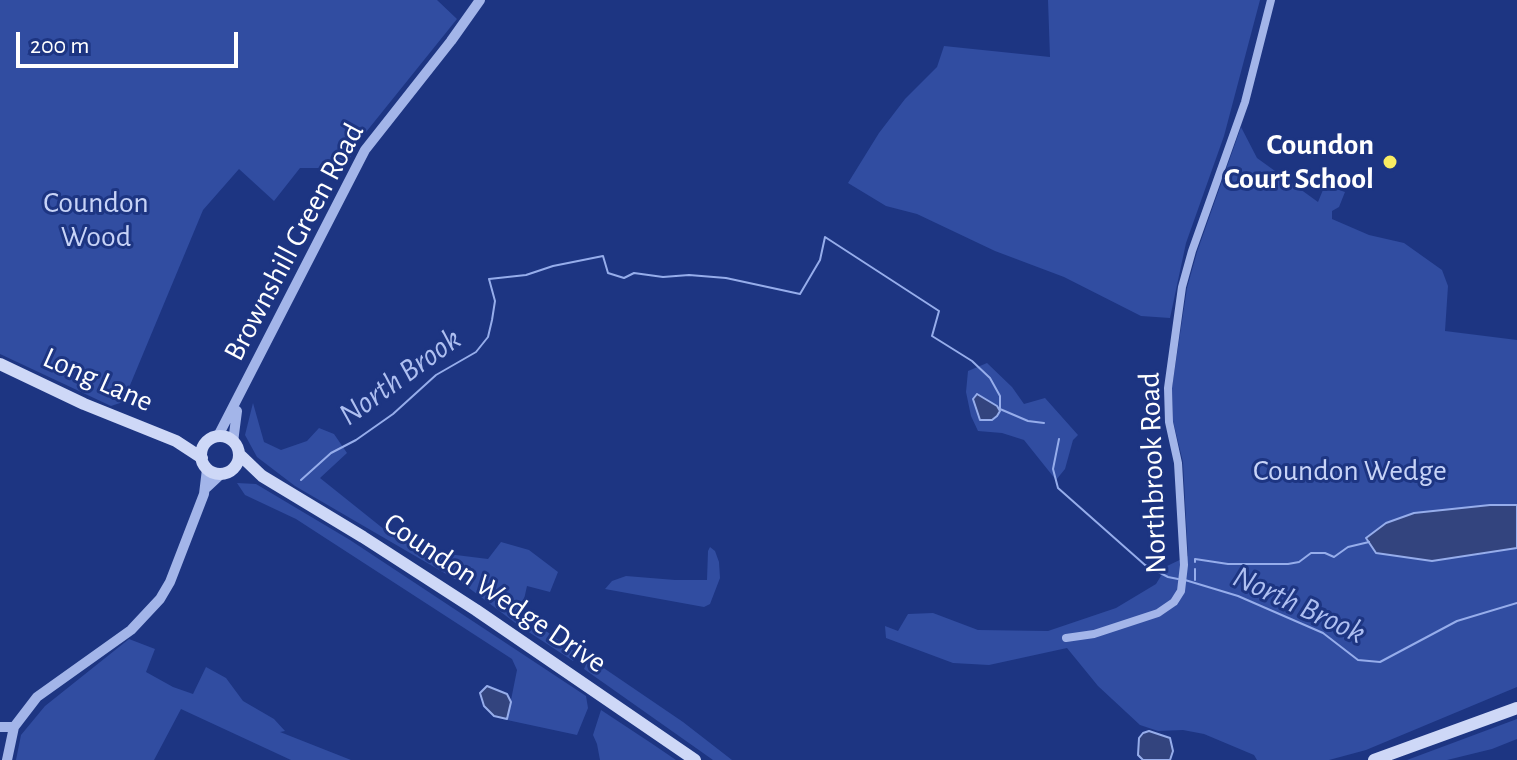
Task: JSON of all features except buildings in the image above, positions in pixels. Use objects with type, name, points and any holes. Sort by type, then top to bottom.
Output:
[{"type":"main road","name":"Long Lane","points":[[0,364],[103,413],[176,441],[204,464]]},
{"type":"main road","name":"Long Lane","points":[[176,441],[212,439]]},
{"type":"main road","points":[[212,439],[236,448],[236,466],[225,473],[204,464],[202,451],[212,439]]},
{"type":"main road","name":"Coundon Wedge Drive","points":[[236,448],[262,476],[476,610],[695,760]]},
{"type":"main road","name":"Coundon Wedge Drive","points":[[225,473],[262,476]]},
{"type":"main road","points":[[1374,760],[1517,708]]},
{"type":"street","name":"Brownshill Green Road","points":[[212,439],[240,397],[365,150],[480,0]]},
{"type":"street","name":"Northbrook Road","points":[[1066,638],[1094,634],[1158,613],[1174,602],[1181,591],[1184,565],[1178,463],[1169,422],[1168,388],[1182,287],[1245,102],[1271,0]]},
{"type":"street","points":[[236,448],[240,397]]},
{"type":"street","points":[[7,760],[14,727],[37,697],[131,630],[160,599],[170,582],[206,488],[204,464]]},
{"type":"street","points":[[206,488],[225,473]]},
{"type":"street","points":[[0,727],[14,727]]},
{"type":"green space","name":"Coundon Wood","points":[[0,0],[437,0],[457,19],[358,142],[345,168],[300,168],[274,201],[239,169],[203,210],[123,402],[111,406],[0,354]]},
{"type":"green space","points":[[1048,0],[1260,0],[1224,136],[1186,243],[1170,318],[1141,316],[1064,277],[995,251],[917,214],[886,206],[848,183],[879,133],[905,99],[937,67],[944,46],[1050,57]]},
{"type":"green space","name":"Coundon Wedge","points":[[1241,127],[1257,158],[1318,202],[1325,185],[1345,192],[1339,207],[1332,211],[1332,219],[1369,235],[1404,243],[1442,270],[1448,286],[1445,331],[1517,340],[1517,687],[1366,750],[1329,760],[1257,760],[1254,755],[1204,734],[1183,730],[1158,731],[1140,725],[1098,686],[1067,648],[989,665],[953,663],[886,638],[885,626],[898,631],[908,614],[933,613],[978,630],[1048,631],[1116,608],[1156,584],[1167,566],[1188,556],[1183,462],[1173,421],[1172,387],[1187,288]]},
{"type":"green space","points":[[987,363],[1012,387],[1024,404],[1045,398],[1078,435],[1073,440],[1065,469],[1056,480],[1024,440],[1002,433],[978,431],[966,392],[968,371]]},
{"type":"green space","points":[[253,403],[264,442],[281,450],[307,441],[319,428],[334,434],[347,453],[320,478],[395,538],[448,554],[488,559],[501,542],[529,550],[558,572],[550,592],[527,586],[521,613],[578,654],[573,661],[465,585],[295,486],[257,457],[245,435]]},
{"type":"green space","points":[[237,483],[256,484],[350,540],[586,696],[588,708],[577,735],[507,720],[517,670],[512,659],[296,519],[245,495]]},
{"type":"green space","points":[[710,547],[719,562],[720,578],[710,604],[704,607],[605,589],[612,581],[626,576],[707,580]]},
{"type":"green space","points":[[129,639],[155,649],[146,672],[173,687],[193,694],[206,667],[226,678],[243,701],[274,719],[285,731],[280,732],[351,760],[291,760],[181,709],[154,760],[16,760],[21,735],[45,706]]},
{"type":"green space","points":[[589,658],[683,722],[732,760],[713,760],[584,669]]},
{"type":"green space","points":[[601,710],[676,760],[600,760],[593,735]]},
{"type":"green space","points":[[1517,719],[1517,739],[1492,749],[1447,760],[1407,760]]},
{"type":"shaded area","points":[[977,394],[1000,411],[992,420],[980,420],[973,399]]},
{"type":"shaded area","points":[[1517,505],[1517,548],[1432,561],[1376,553],[1366,538],[1386,523],[1414,513]]},
{"type":"shaded area","points":[[487,686],[507,694],[511,702],[507,719],[494,716],[484,706],[480,693]]},
{"type":"shaded area","points":[[1149,731],[1170,738],[1173,751],[1170,760],[1143,760],[1138,755],[1139,738]]},
{"type":"waterway","name":"North Brook","points":[[301,480],[331,453],[393,414],[436,375],[476,352],[488,337],[492,320],[495,301],[489,279],[526,275],[603,256],[608,273],[624,278],[634,273],[663,277],[689,275],[726,278],[800,294],[820,260],[825,237],[939,311],[932,336],[972,361],[990,378],[1000,396],[1000,409],[1028,421],[1044,423]]},
{"type":"waterway","name":"North Brook","points":[[1059,439],[1053,469],[1058,488],[1145,565],[1178,579]]},
{"type":"waterway","name":"North Brook","points":[[1195,562],[1195,559],[1228,564],[1288,564],[1299,562],[1311,553],[1334,557],[1348,547],[1369,542]]},
{"type":"waterway","name":"North Brook","points":[[1195,569],[1195,580]]},
{"type":"waterway","name":"North Brook","points":[[1185,580],[1238,596],[1323,633],[1358,660],[1380,662],[1457,621],[1517,603]]},
{"type":"place","name":"Coundon Court School","points":[[1390,162]]}]
